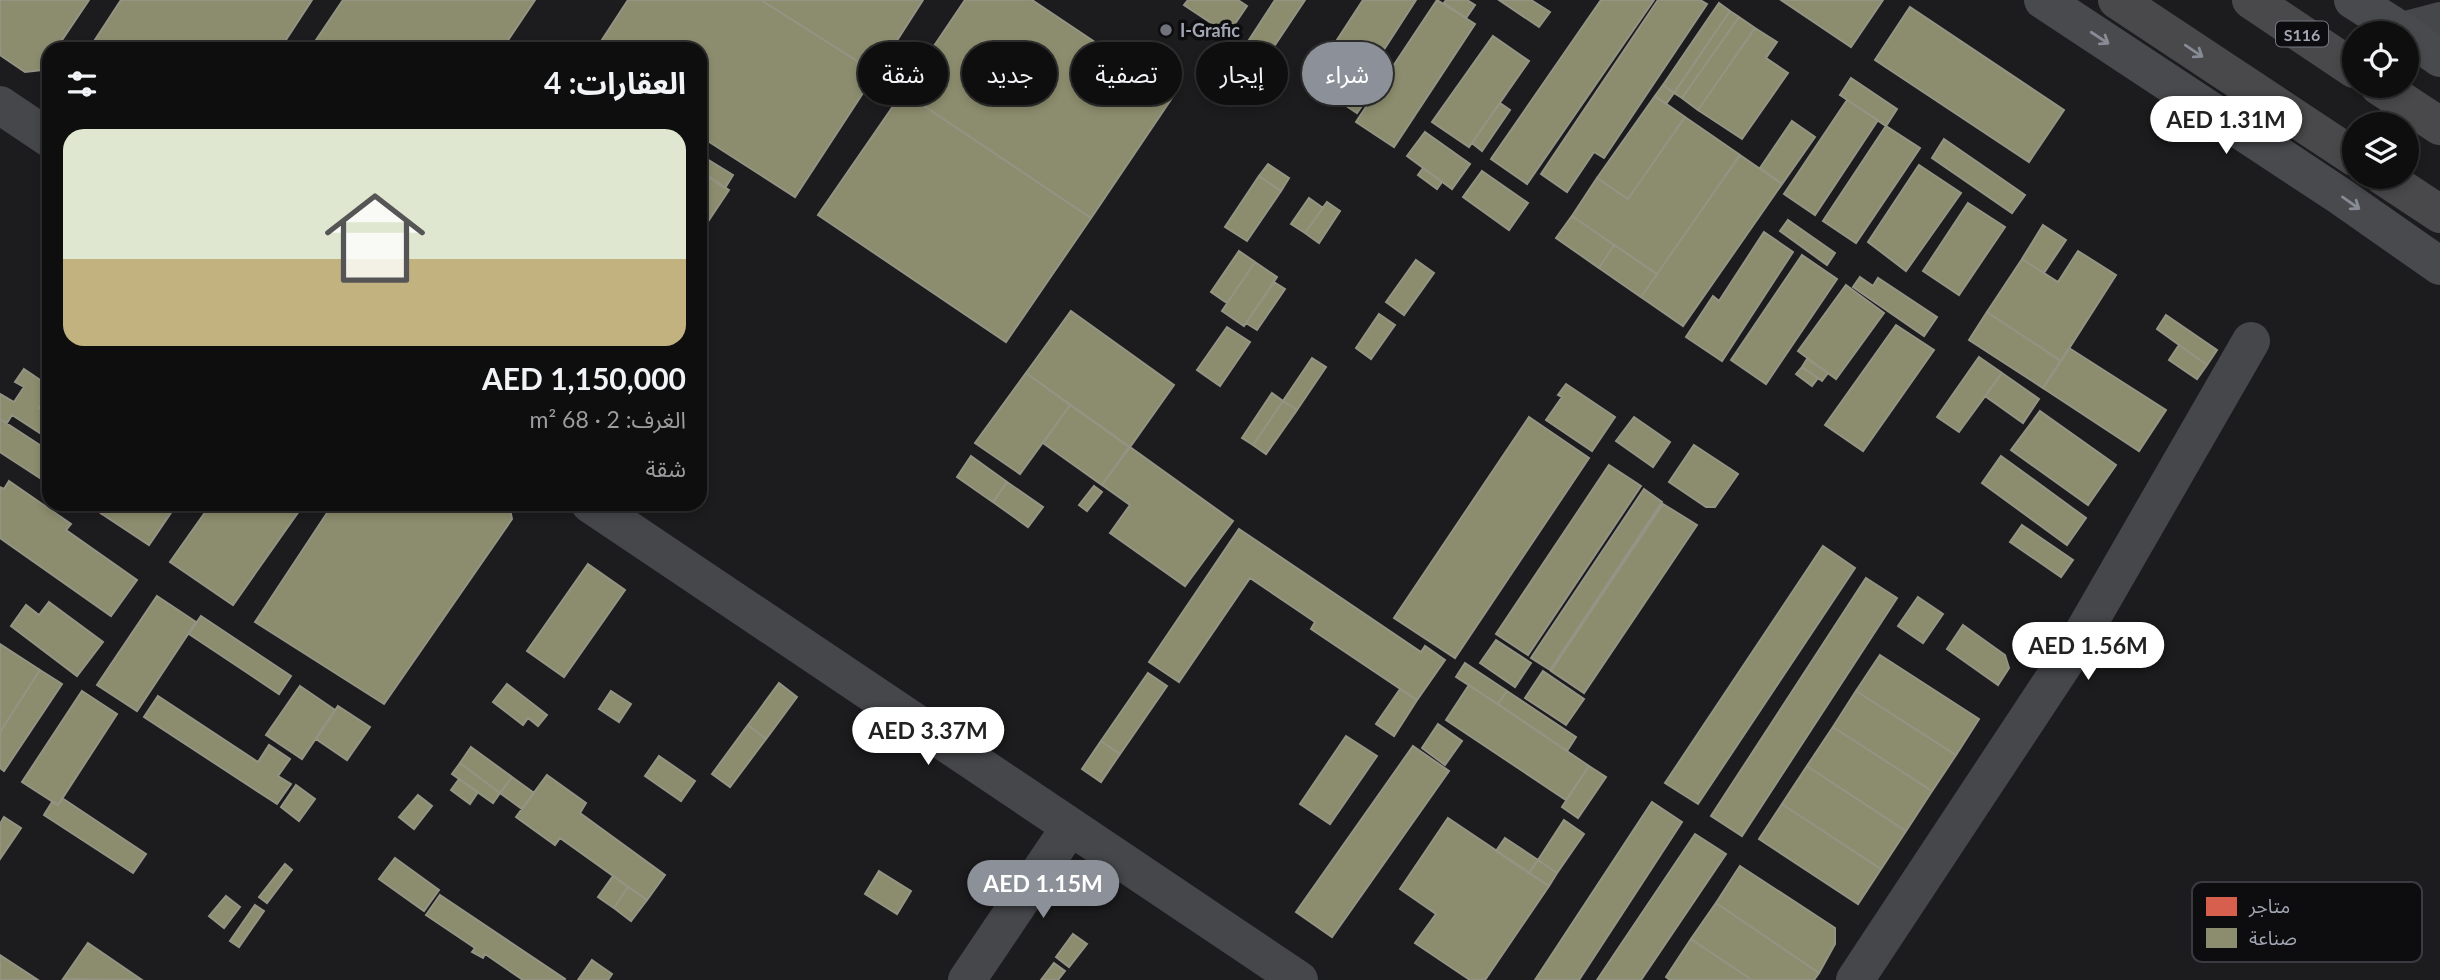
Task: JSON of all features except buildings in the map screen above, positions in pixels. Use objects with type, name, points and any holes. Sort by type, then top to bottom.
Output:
[{"type":"highway","points":[[2117,0],[2342,149]]},
{"type":"highway","name":"S116","points":[[2251,0],[2342,61]]},
{"type":"highway","points":[[2397,98],[2440,126]]},
{"type":"highway","points":[[2402,189],[2440,214]]},
{"type":"main road","points":[[2043,0],[2329,188],[2440,266]]},
{"type":"main road","points":[[2353,0],[2385,21]]},
{"type":"main road","points":[[2419,43],[2440,58]]},
{"type":"street","points":[[2419,28],[2440,21]]},
{"type":"street","points":[[0,105],[42,133]]},
{"type":"street","points":[[1855,980],[2076,645],[2251,341]]},
{"type":"street","points":[[600,511],[1299,980]]},
{"type":"street","points":[[967,980],[1070,827]]},
{"type":"shaded area","points":[[0,0],[2440,0],[2440,980],[0,980]]},
{"type":"place","name":"I-Grafic","points":[[1166,30]]}]
